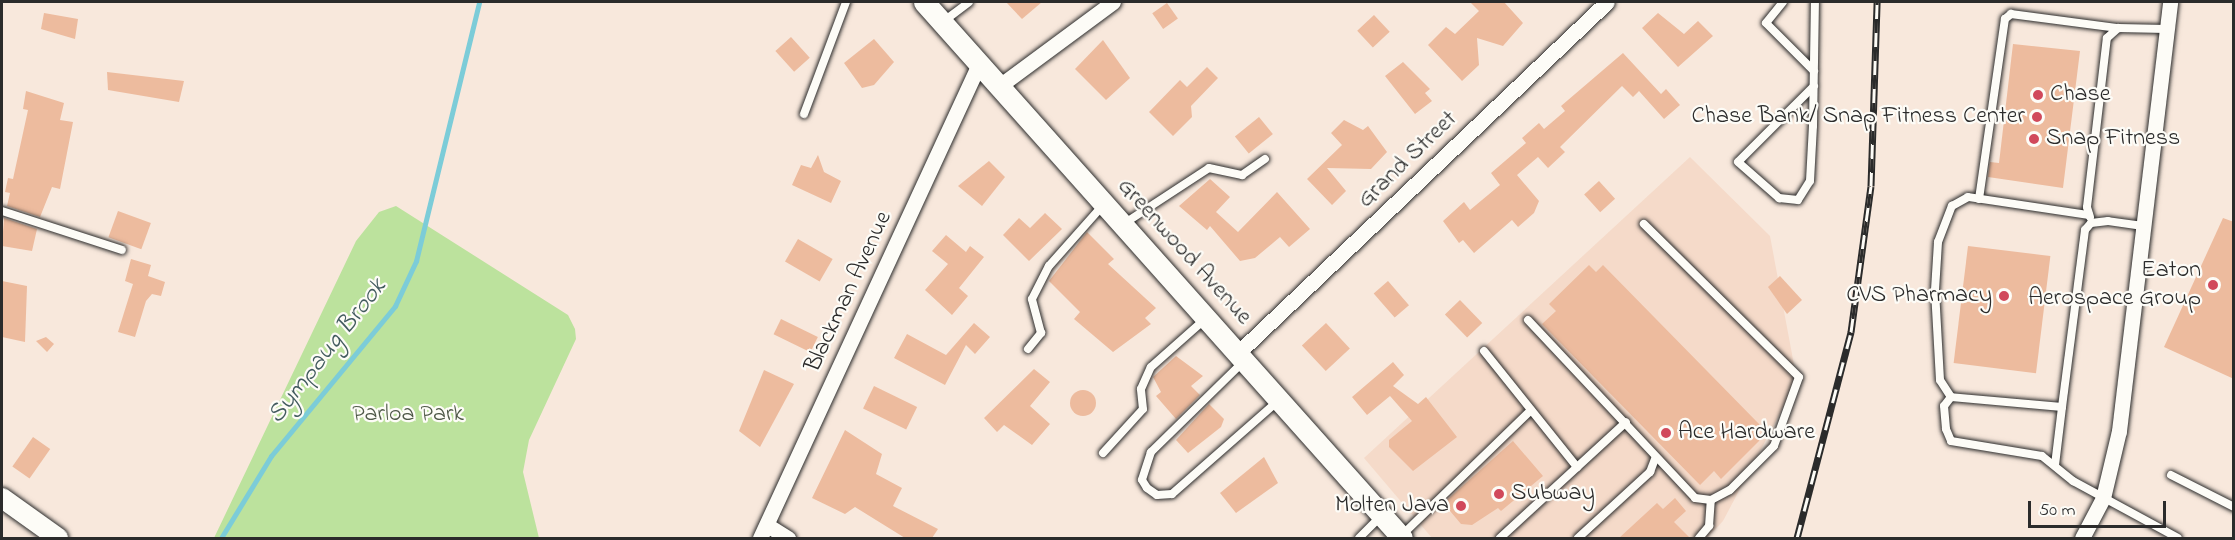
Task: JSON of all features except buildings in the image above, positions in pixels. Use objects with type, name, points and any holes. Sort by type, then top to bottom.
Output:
[{"type":"main road","name":"Greenwood Avenue","points":[[924,2],[998,87],[1243,355],[1401,537]]},
{"type":"street","points":[[998,87],[1113,2]]},
{"type":"street","name":"Grand Street","points":[[1243,355],[1606,2]]},
{"type":"street","points":[[2082,538],[2103,498],[2119,431],[2170,2]]},
{"type":"street","name":"Blackman Avenue","points":[[764,532],[979,64]]},
{"type":"street","points":[[2,498],[58,538]]},
{"type":"street","points":[[764,532],[788,538]]},
{"type":"lane","points":[[804,114],[846,2]]},
{"type":"lane","points":[[942,22],[969,2]]},
{"type":"lane","points":[[1783,2],[1767,23],[1814,71]]},
{"type":"lane","points":[[1814,86],[1738,162],[1779,198],[1798,200],[1808,187],[1814,86],[1815,2]]},
{"type":"lane","points":[[1979,199],[2002,28],[2011,14],[2118,28],[2166,29]]},
{"type":"lane","points":[[2055,465],[2082,242],[2090,219],[2103,61],[2107,38],[2118,28]]},
{"type":"lane","points":[[1124,224],[1209,168],[1242,176],[1265,159]]},
{"type":"lane","points":[[1951,397],[1940,380],[1938,242],[1952,206],[1961,199],[1979,199],[2143,226]]},
{"type":"lane","points":[[1028,349],[1041,333],[1032,299],[1049,266],[1105,203]]},
{"type":"lane","points":[[2,211],[122,250]]},
{"type":"lane","points":[[1528,320],[1626,422],[1655,459],[1695,498],[1711,500],[1730,490],[1774,446],[1799,377],[1644,224]]},
{"type":"lane","points":[[1103,453],[1143,409],[1141,389],[1151,368],[1208,316]]},
{"type":"lane","points":[[1484,351],[1577,467]]},
{"type":"lane","points":[[1243,355],[1151,452],[1143,473],[1147,488],[1157,495],[1172,494],[1281,398]]},
{"type":"lane","points":[[1951,397],[2062,407]]},
{"type":"lane","points":[[1951,397],[1944,406],[1951,441],[2042,456],[2103,498],[2178,538]]},
{"type":"lane","points":[[1401,537],[1531,410]]},
{"type":"lane","points":[[1500,538],[1626,422]]},
{"type":"lane","points":[[1578,538],[1650,472],[1655,459]]},
{"type":"lane","points":[[2171,475],[2234,507]]},
{"type":"lane","points":[[1699,538],[1709,526],[1711,500]]},
{"type":"lane","points":[[1359,538],[1382,515]]},
{"type":"shaded area","points":[[1690,157],[1770,236],[1797,381],[1723,521],[1707,538],[1432,538],[1364,458]]},
{"type":"green space","name":"Parloa Park","points":[[396,206],[568,315],[575,329],[576,339],[529,440],[523,472],[539,538],[214,538],[356,241],[379,212]]},
{"type":"waterway","name":"Sympaug Brook","points":[[221,538],[271,456],[395,306],[416,261],[479,2]]},
{"type":"railway","points":[[1797,538],[1851,332],[1871,186],[1877,2]]},
{"type":"place","name":"Chase","points":[[2038,95]]},
{"type":"place","name":"Chase Bank/ Snap Fitness Center","points":[[2037,117]]},
{"type":"place","name":"Snap Fitness","points":[[2034,139]]},
{"type":"place","name":"Eaton Aerospace Group","points":[[2213,285]]},
{"type":"place","name":"CVS Pharmacy","points":[[2004,296]]},
{"type":"place","name":"Ace Hardware","points":[[1666,433]]},
{"type":"place","name":"Subway","points":[[1499,494]]},
{"type":"place","name":"Molten Java","points":[[1461,506]]}]
